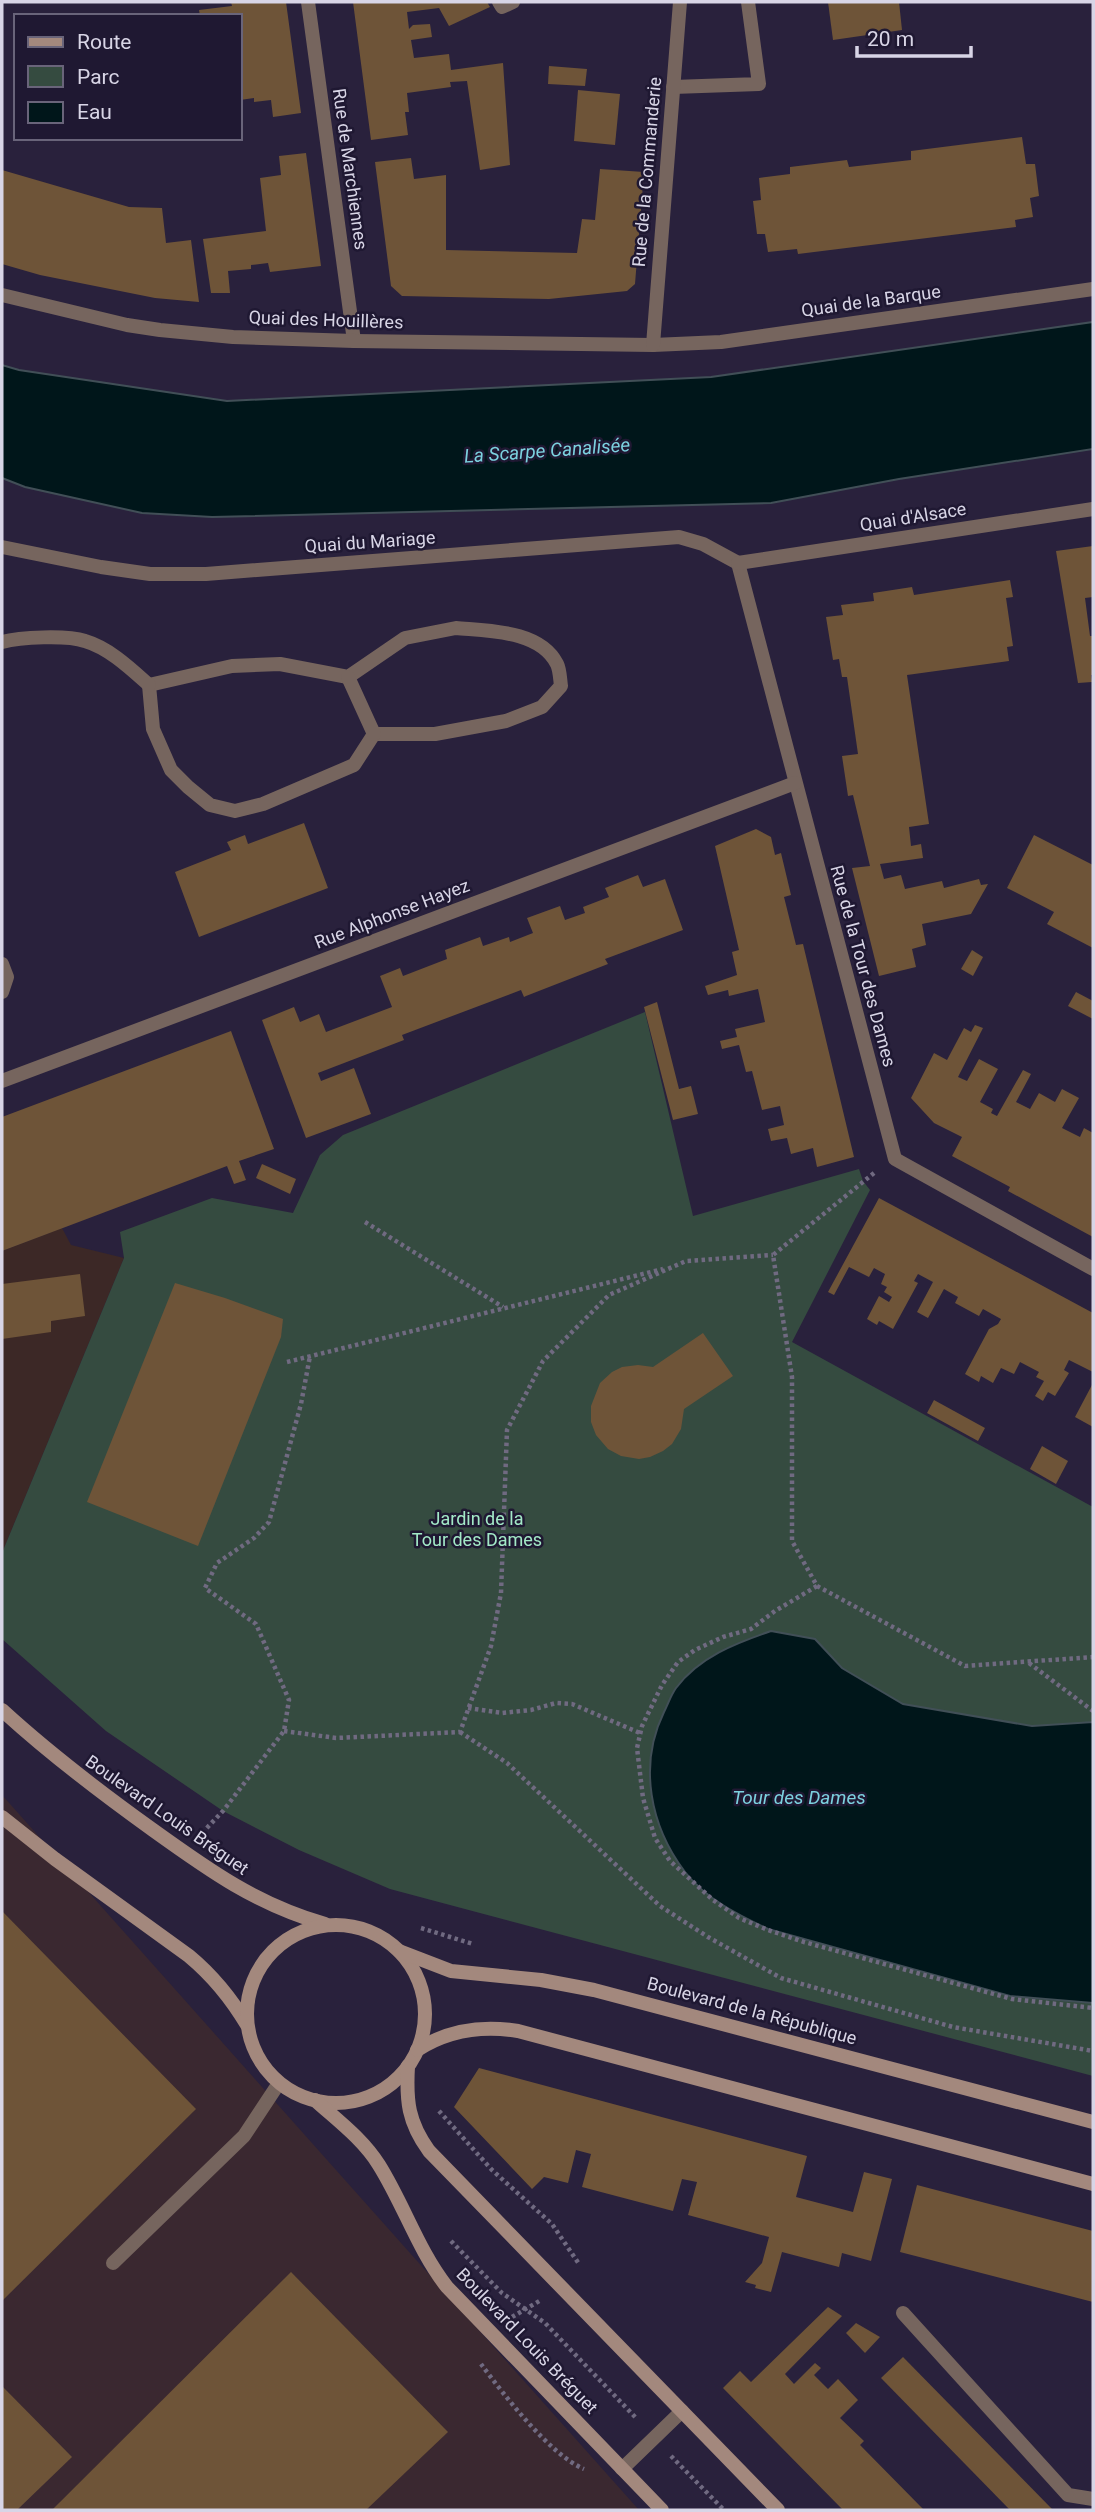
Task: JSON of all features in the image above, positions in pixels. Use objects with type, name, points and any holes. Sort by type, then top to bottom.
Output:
[{"type":"main road","name":"Boulevard Louis Bréguet","points":[[2,1710],[66,1767],[235,1887],[293,1915],[327,1924]]},
{"type":"main road","points":[[2,1817],[208,1972],[226,1993],[247,2026],[255,2052],[269,2074],[290,2091],[315,2101],[341,2103],[367,2097],[389,2085],[408,2066],[417,2050],[424,2024],[424,1998],[415,1972],[389,1942],[366,1929],[327,1924],[286,1939],[265,1959],[257,1970],[248,1997],[247,2026]]},
{"type":"main road","name":"Boulevard de la République","points":[[399,1951],[451,1970],[541,1980],[594,1990],[1093,2122]]},
{"type":"main road","points":[[417,2050],[444,2036],[483,2027],[517,2031],[1093,2184]]},
{"type":"main road","points":[[408,2066],[408,2107],[413,2124],[438,2162],[778,2510]]},
{"type":"main road","name":"Boulevard Louis Bréguet","points":[[315,2101],[355,2137],[378,2163],[436,2273],[486,2329],[662,2510]]},
{"type":"street","name":"Rue de Marchiennes","points":[[308,2],[354,341]]},
{"type":"street","points":[[499,2],[502,7],[513,2]]},
{"type":"street","name":"Rue de la Commanderie","points":[[653,345],[680,2]]},
{"type":"street","points":[[673,87],[759,84],[748,2]]},
{"type":"street","name":"Quai de la Barque","points":[[653,345],[720,342],[1093,289]]},
{"type":"street","name":"Quai des Houillères","points":[[2,295],[76,314],[160,330],[233,337],[653,345]]},
{"type":"street","name":"Quai d'Alsace","points":[[738,563],[1093,509]]},
{"type":"street","name":"Quai du Mariage","points":[[2,547],[150,574],[206,574],[679,537],[703,544],[738,563]]},
{"type":"street","name":"Rue de la Tour des Dames","points":[[738,563],[895,1158]]},
{"type":"street","points":[[149,685],[232,666],[268,664],[348,677],[405,638],[456,628],[509,632],[544,648],[558,665],[561,686],[542,707],[506,721],[435,734],[374,734]]},
{"type":"street","points":[[2,642],[15,639],[85,640],[122,660],[149,685],[153,729],[171,770],[210,805],[235,811],[263,804],[354,765],[374,734]]},
{"type":"street","points":[[348,677],[374,734]]},
{"type":"street","name":"Rue Alphonse Hayez","points":[[2,1081],[795,783]]},
{"type":"street","points":[[2,964],[7,977],[2,992]]},
{"type":"street","points":[[895,1158],[1093,1269]]},
{"type":"street","points":[[113,2263],[244,2136],[279,2083]]},
{"type":"street","points":[[904,2313],[1068,2496],[1093,2499]]},
{"type":"street","points":[[622,2469],[682,2412]]},
{"type":"path","points":[[460,1732],[491,1646],[501,1592],[507,1430],[543,1361],[609,1295],[686,1261],[773,1255],[895,1158]]},
{"type":"path","points":[[365,1222],[504,1308]]},
{"type":"path","points":[[773,1255],[792,1377],[792,1541],[817,1586],[965,1666],[1093,1657]]},
{"type":"path","points":[[287,1362],[675,1266]]},
{"type":"path","points":[[184,1852],[223,1811],[284,1731],[289,1700],[256,1624],[205,1588],[217,1563],[254,1538],[270,1522],[298,1417],[310,1356]]},
{"type":"path","points":[[817,1586],[751,1629],[723,1637],[695,1650],[678,1662],[656,1696],[640,1733],[637,1748],[638,1773],[655,1838],[670,1861],[690,1881],[739,1918],[804,1942],[1012,1999],[1093,2008]]},
{"type":"path","points":[[1029,1662],[1093,1711]]},
{"type":"path","points":[[468,1707],[502,1713],[531,1710],[555,1703],[572,1704],[640,1733]]},
{"type":"path","points":[[284,1731],[336,1738],[460,1732],[507,1763],[660,1906],[781,1978],[953,2027],[1093,2051]]},
{"type":"path","points":[[436,2106],[492,2170],[552,2224],[582,2268]]},
{"type":"path","points":[[450,2240],[502,2293],[554,2333],[724,2510]]},
{"type":"path","points":[[486,2329],[526,2310],[560,2288]]},
{"type":"shaded area","points":[[62,1228],[71,1245],[124,1258],[2,1553],[2,1251]]},
{"type":"shaded area","points":[[2,1795],[165,1978],[639,2510],[2,2510]]},
{"type":"green space","name":"Jardin de la Tour des Dames","points":[[645,1012],[693,1216],[859,1169],[870,1190],[792,1342],[1093,1507],[1093,2076],[390,1889],[299,1850],[223,1811],[106,1731],[2,1639],[2,1553],[124,1258],[120,1232],[212,1198],[293,1213],[320,1155],[343,1135]]},
{"type":"water","name":"La Scarpe Canalisée","points":[[1093,322],[1093,449],[899,479],[771,503],[212,517],[142,513],[25,487],[2,478],[2,365],[19,370],[227,401],[711,377]]},
{"type":"water","name":"Tour des Dames","points":[[771,1631],[815,1639],[842,1668],[903,1704],[1032,1726],[1093,1722],[1093,2003],[1010,1996],[768,1929],[734,1912],[693,1882],[673,1854],[656,1815],[650,1774],[656,1732],[674,1691],[685,1677],[719,1652]]},
{"type":"building","points":[[231,2],[286,2],[301,113],[273,117],[271,100],[254,102],[254,98],[242,100],[242,14],[200,14],[199,10],[232,6]]},
{"type":"building","points":[[353,2],[487,2],[490,7],[449,26],[439,8],[407,12],[409,29],[413,25],[430,24],[432,37],[411,40],[414,58],[449,54],[451,70],[503,63],[510,165],[480,170],[467,81],[450,82],[451,87],[407,93],[409,112],[405,112],[408,135],[371,140]]},
{"type":"building","points":[[828,2],[899,2],[902,30],[833,40]]},
{"type":"building","points":[[549,66],[587,69],[585,86],[548,84]]},
{"type":"building","points":[[578,90],[620,94],[615,145],[574,141]]},
{"type":"building","points":[[1022,137],[1026,164],[1035,164],[1039,196],[1030,198],[1033,217],[1015,220],[1016,227],[798,254],[797,249],[768,252],[765,234],[757,234],[753,201],[761,200],[759,178],[790,174],[790,167],[847,160],[849,167],[911,160],[911,151]]},
{"type":"building","points":[[306,153],[321,266],[270,272],[268,263],[251,265],[251,269],[228,271],[230,293],[211,293],[203,239],[266,231],[260,178],[281,175],[279,156]]},
{"type":"building","points":[[411,158],[414,179],[446,175],[446,250],[577,253],[582,219],[595,220],[600,169],[644,172],[635,284],[627,291],[549,299],[402,296],[391,286],[375,162]]},
{"type":"building","points":[[2,170],[129,207],[162,208],[166,243],[191,240],[199,302],[155,298],[40,275],[2,264]]},
{"type":"building","points":[[1093,546],[1093,597],[1085,598],[1090,636],[1093,636],[1093,675],[1092,682],[1078,683],[1056,551]]},
{"type":"building","points":[[1010,580],[1013,597],[1006,598],[1013,646],[1007,647],[1009,661],[907,675],[929,824],[909,827],[911,846],[921,844],[923,858],[880,864],[884,879],[901,875],[905,889],[942,881],[944,888],[979,879],[981,885],[988,884],[971,914],[922,924],[926,945],[912,949],[916,967],[879,976],[852,868],[870,866],[853,795],[848,796],[842,756],[858,754],[847,677],[842,677],[839,659],[833,660],[826,617],[843,615],[841,605],[874,601],[873,593],[912,587],[914,595]]},
{"type":"building","points":[[304,823],[328,888],[199,937],[175,872],[231,850],[227,842],[245,835],[248,844]]},
{"type":"building","points":[[756,829],[771,837],[775,855],[781,853],[791,895],[784,897],[796,945],[803,944],[854,1157],[817,1167],[813,1148],[791,1154],[787,1138],[771,1141],[768,1129],[784,1125],[780,1106],[762,1110],[752,1071],[746,1072],[739,1045],[722,1049],[720,1041],[737,1037],[735,1029],[765,1022],[758,989],[729,996],[728,990],[708,995],[705,986],[737,975],[732,952],[739,950],[715,846]]},
{"type":"building","points":[[1034,835],[1093,865],[1093,948],[1047,924],[1054,912],[1007,888]]},
{"type":"building","points":[[638,875],[643,887],[665,879],[683,930],[605,959],[608,964],[524,997],[521,990],[402,1035],[404,1040],[318,1073],[321,1081],[354,1068],[371,1114],[306,1138],[262,1020],[294,1007],[300,1022],[319,1014],[326,1032],[392,1007],[380,976],[400,968],[403,976],[447,959],[445,950],[480,937],[483,946],[509,937],[510,942],[533,933],[527,918],[560,906],[565,920],[585,913],[583,907],[609,897],[605,888]]},
{"type":"building","points":[[972,950],[983,957],[973,976],[961,969]]},
{"type":"building","points":[[1076,992],[1093,1001],[1093,1019],[1068,1006]]},
{"type":"building","points":[[657,1002],[679,1089],[691,1086],[698,1114],[673,1120],[644,1007]]},
{"type":"building","points":[[975,1025],[983,1028],[958,1077],[967,1081],[979,1059],[998,1069],[980,1102],[993,1109],[991,1113],[997,1116],[1023,1070],[1031,1074],[1016,1102],[1030,1109],[1039,1093],[1055,1102],[1062,1089],[1079,1098],[1062,1128],[1080,1137],[1084,1128],[1093,1133],[1093,1237],[1008,1191],[1010,1187],[952,1156],[962,1137],[934,1123],[911,1098],[934,1053],[947,1060],[964,1028],[971,1032]]},
{"type":"building","points":[[231,1031],[274,1149],[239,1161],[246,1180],[234,1184],[227,1166],[2,1251],[2,1117]]},
{"type":"building","points":[[262,1164],[296,1179],[290,1194],[256,1178]]},
{"type":"building","points":[[879,1198],[1093,1313],[1093,1372],[1069,1360],[1064,1370],[1069,1373],[1055,1396],[1048,1392],[1043,1401],[1035,1396],[1044,1381],[1036,1377],[1039,1372],[1020,1362],[1014,1374],[1001,1368],[993,1383],[981,1376],[979,1382],[965,1374],[989,1329],[1001,1319],[983,1309],[979,1316],[955,1303],[958,1297],[944,1289],[928,1318],[917,1312],[933,1282],[918,1274],[914,1281],[918,1283],[893,1329],[879,1321],[877,1325],[867,1319],[879,1296],[889,1302],[892,1297],[884,1292],[887,1287],[881,1284],[885,1274],[874,1268],[869,1277],[849,1267],[834,1295],[828,1292]]},
{"type":"building","points":[[80,1274],[85,1316],[51,1321],[51,1332],[2,1339],[2,1284]]},
{"type":"building","points":[[175,1283],[283,1319],[281,1337],[198,1546],[87,1502]]},
{"type":"building","points":[[703,1333],[733,1376],[684,1409],[681,1429],[672,1444],[663,1451],[639,1459],[621,1456],[608,1449],[596,1435],[591,1422],[591,1406],[600,1383],[622,1367],[653,1367]]},
{"type":"building","points":[[1093,1383],[1092,1417],[1093,1427],[1075,1417]]},
{"type":"building","points":[[934,1400],[985,1428],[978,1441],[927,1413]]},
{"type":"building","points":[[1042,1446],[1068,1461],[1056,1484],[1030,1469]]},
{"type":"building","points":[[2,1911],[196,2109],[2,2301]]},
{"type":"building","points":[[479,2068],[807,2156],[796,2197],[853,2212],[864,2172],[892,2179],[871,2261],[842,2253],[839,2267],[782,2252],[771,2292],[745,2282],[762,2263],[769,2237],[688,2215],[697,2182],[682,2179],[673,2211],[582,2187],[591,2154],[576,2150],[568,2183],[544,2177],[532,2189],[454,2107]]},
{"type":"building","points":[[917,2185],[1093,2231],[1093,2302],[900,2252]]},
{"type":"building","points":[[291,2272],[448,2432],[366,2510],[52,2510]]},
{"type":"building","points":[[828,2307],[842,2316],[785,2374],[794,2384],[815,2363],[821,2368],[814,2375],[828,2389],[838,2379],[858,2400],[840,2418],[864,2441],[860,2445],[924,2510],[843,2510],[723,2388],[740,2371],[751,2382]]},
{"type":"building","points":[[856,2323],[880,2337],[865,2353],[846,2333]]},
{"type":"building","points":[[903,2357],[1053,2510],[1010,2510],[881,2378]]},
{"type":"building","points":[[2,2386],[72,2457],[17,2510],[2,2510]]}]
